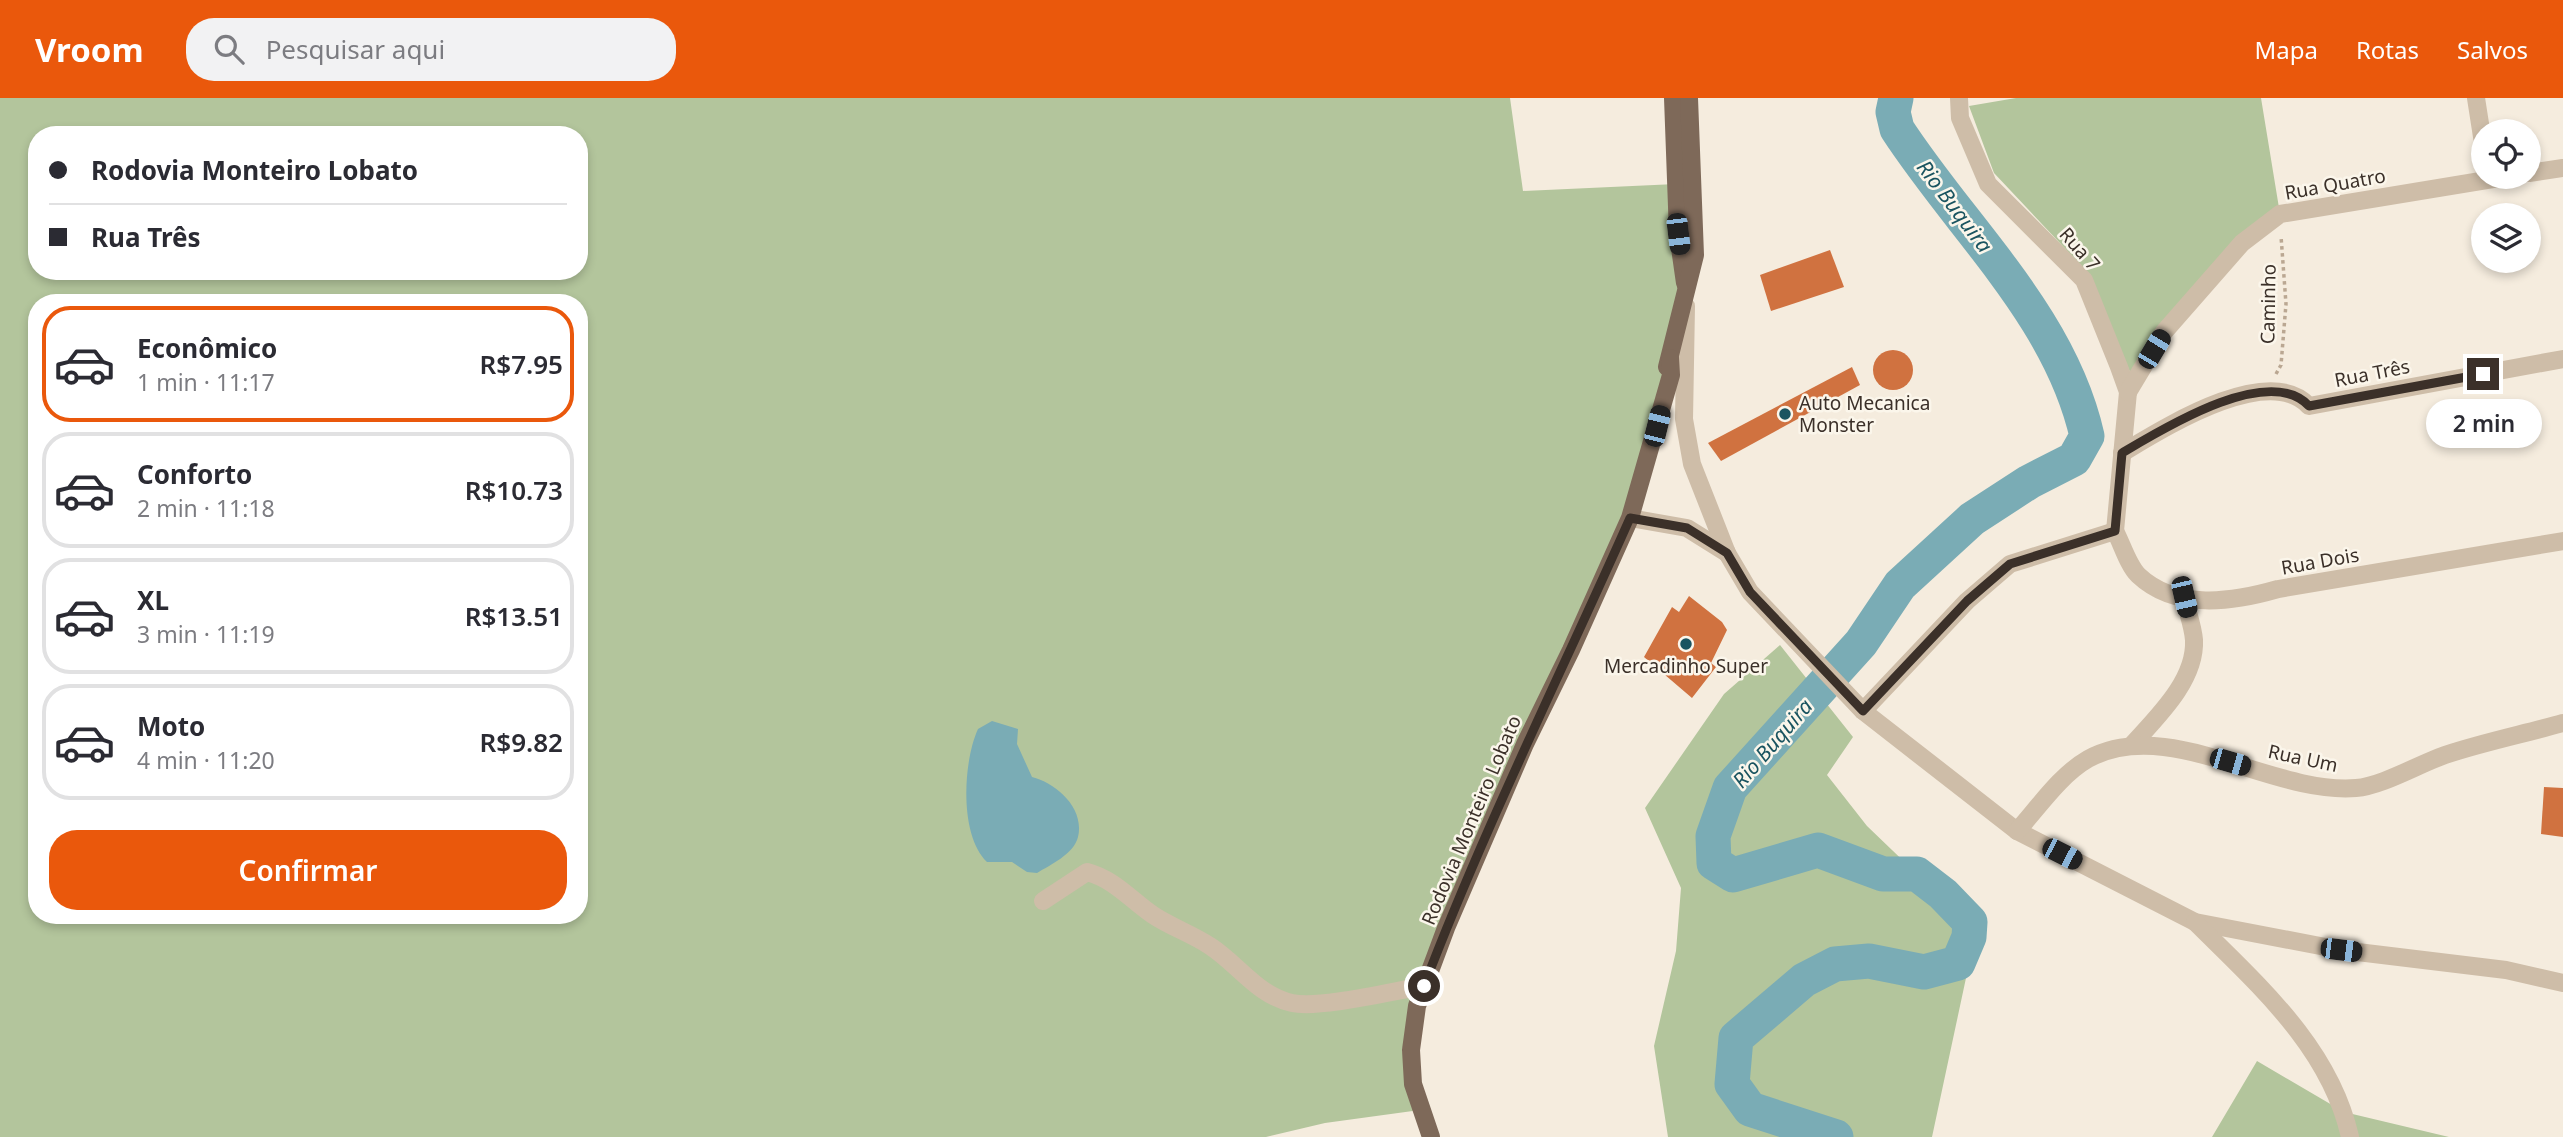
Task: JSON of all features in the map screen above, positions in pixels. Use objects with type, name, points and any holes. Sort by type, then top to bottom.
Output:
[{"type":"main road","name":"Rodovia Monteiro Lobato","points":[[1673,98],[1678,234],[1686,294]]},
{"type":"main road","name":"Rodovia Monteiro Lobato","points":[[1431,1137],[1413,1084],[1411,1050],[1417,1006],[1525,744],[1571,650],[1630,518],[1671,375],[1670,358],[1695,256],[1689,98]]},
{"type":"street","name":"Rua 7","points":[[1961,98],[1960,118],[1988,184],[2084,280],[2128,392],[2115,531]]},
{"type":"street","points":[[2476,98],[2479,119]]},
{"type":"street","points":[[2541,171],[2563,168]]},
{"type":"street","name":"Rua Quatro","points":[[2128,392],[2164,332],[2242,243],[2280,214],[2471,182]]},
{"type":"street","points":[[1686,294],[1684,419],[1692,464],[1727,553],[1750,592],[1863,711],[2017,831],[2195,922],[2341,950],[2506,970],[2563,983]]},
{"type":"street","name":"Rua Três","points":[[2122,453],[2196,413],[2252,391],[2284,390],[2300,396],[2309,406],[2563,359]]},
{"type":"street","points":[[1630,518],[1687,528],[1727,553]]},
{"type":"street","points":[[1863,711],[1967,601],[2010,564],[2115,531]]},
{"type":"street","name":"Rua Dois","points":[[2115,531],[2136,573],[2155,587],[2184,597],[2237,601],[2278,589],[2563,541]]},
{"type":"street","points":[[2131,747],[2179,686],[2192,662],[2194,639],[2184,597]]},
{"type":"street","name":"Rua Um","points":[[2017,831],[2075,769],[2089,759],[2131,747],[2167,748],[2323,788],[2359,788],[2447,755],[2563,723]]},
{"type":"street","points":[[1043,901],[1087,872],[1104,876],[1154,915],[1211,947],[1254,984],[1278,999],[1295,1004],[1351,999],[1424,986]]},
{"type":"street","points":[[2195,922],[2287,1015],[2330,1079],[2344,1112],[2350,1137]]},
{"type":"path","name":"Caminho","points":[[2267,391],[2281,365],[2286,304],[2280,214]]},
{"type":"green space","points":[[0,98],[1510,98],[1523,191],[1676,184],[1686,294],[1651,452],[1417,1006],[1402,1050],[1420,1110],[1325,1123],[1266,1137],[0,1137]]},
{"type":"green space","points":[[2016,98],[2261,98],[2280,214],[2242,243],[2134,382],[2090,275],[1994,173],[1969,106]]},
{"type":"green space","points":[[1780,645],[1853,737],[1827,775],[1867,826],[1917,874],[1943,894],[1969,937],[1958,963],[1966,978],[1932,1137],[1668,1137],[1654,1046],[1676,951],[1681,888],[1645,808],[1724,694]]},
{"type":"green space","points":[[2257,1061],[2344,1112],[2449,1137],[2212,1137]]},
{"type":"water","points":[[992,721],[1018,729],[1017,744],[1032,777],[1059,791],[1067,798],[1077,816],[1078,837],[1072,849],[1037,873],[1027,872],[1012,862],[987,862],[978,850],[972,834],[966,798],[969,760],[978,729]]},
{"type":"building","points":[[1830,250],[1844,287],[1771,311],[1760,275]]},
{"type":"building","points":[[1893,350],[1901,351],[1907,356],[1912,362],[1912,378],[1907,384],[1901,389],[1893,390],[1885,389],[1879,384],[1874,378],[1873,370],[1874,362],[1879,356],[1885,351]]},
{"type":"building","name":"Auto Mecanica Monster","points":[[1852,367],[1860,385],[1721,461],[1708,443]]},
{"type":"building","name":"Mercadinho Super","points":[[1689,596],[1722,622],[1727,630],[1711,663],[1716,667],[1692,698],[1644,657],[1672,607],[1679,612]]},
{"type":"building","points":[[2544,787],[2563,788],[2563,837],[2541,834]]},
{"type":"waterway","name":"Rio Buquira","points":[[1836,1137],[1750,1109],[1732,1084],[1736,1038],[1804,980],[1835,964],[1869,961],[1924,972],[1958,963],[1969,937],[1970,922],[1943,894],[1917,874],[1883,874],[1818,850],[1733,875],[1714,863],[1713,836],[1730,788],[1861,643],[1900,585],[1972,519],[2029,482],[2074,459],[2087,436],[2074,392],[2055,351],[2032,312],[1897,129],[1893,112],[1896,98]]},
{"type":"place","name":"Auto Mecanica Monster","points":[[1785,414]]},
{"type":"place","name":"Mercadinho Super","points":[[1686,644]]},
{"type":"route","points":[[1424,986],[1525,744],[1571,650],[1630,518],[1687,528],[1727,553],[1750,592],[1863,711],[1967,601],[2010,564],[2115,531],[2122,453],[2171,424],[2252,391],[2284,390],[2300,396],[2309,406],[2483,374]]}]
